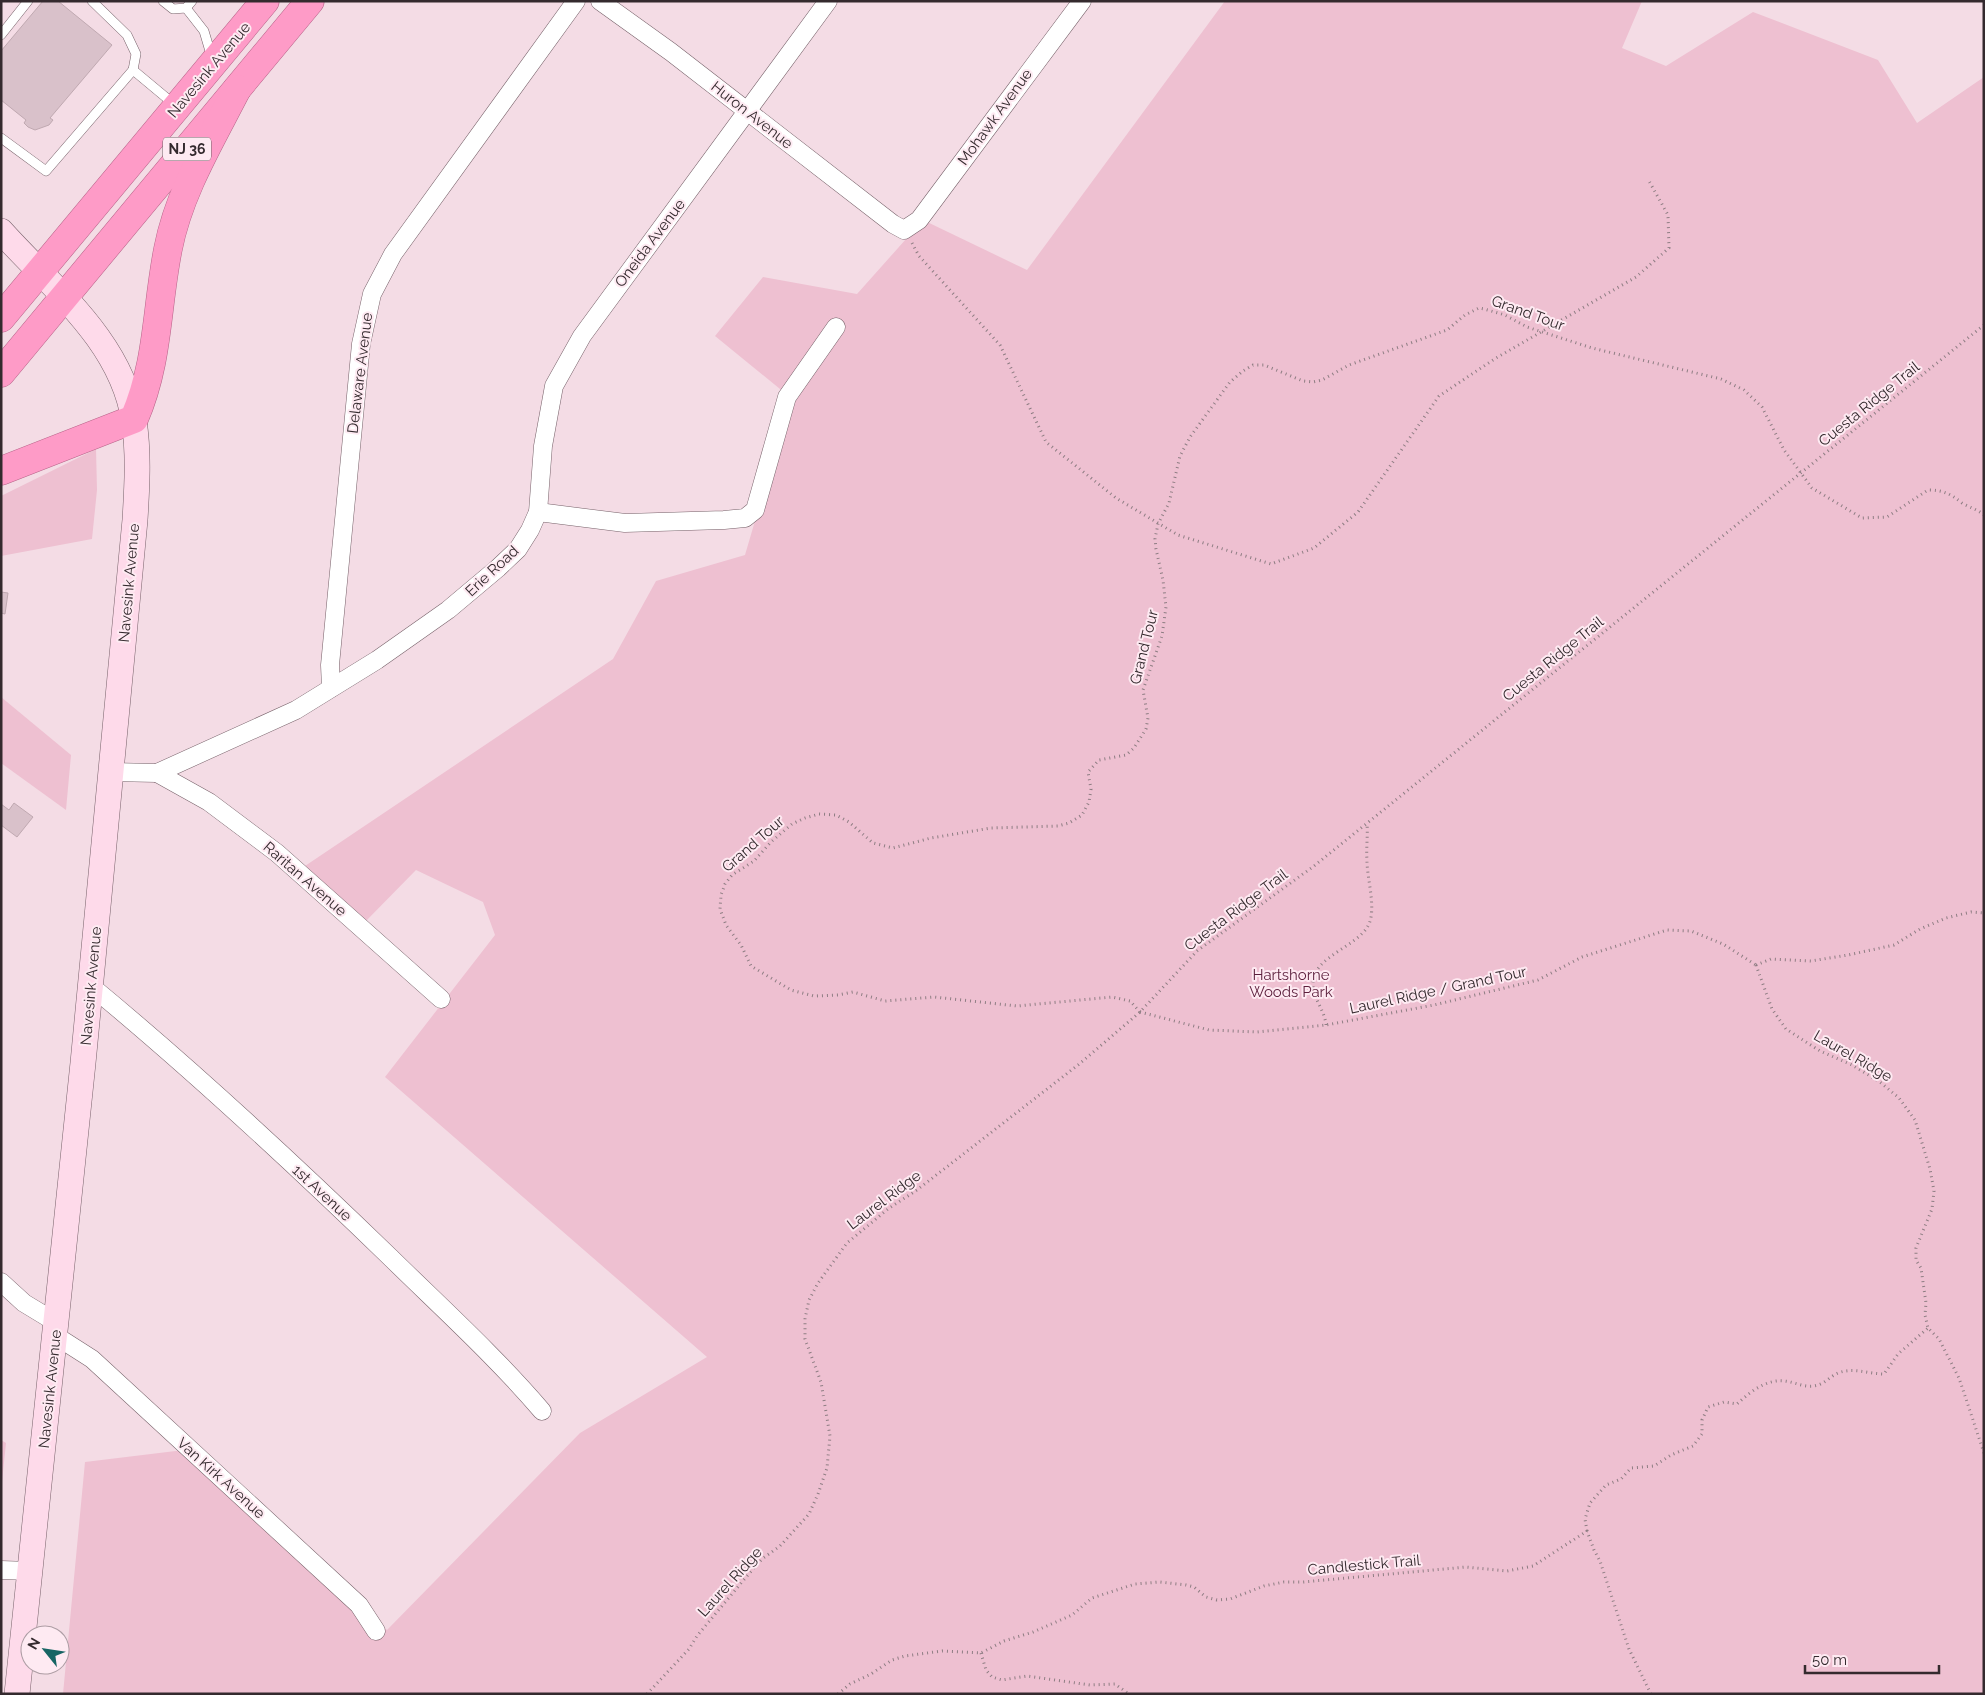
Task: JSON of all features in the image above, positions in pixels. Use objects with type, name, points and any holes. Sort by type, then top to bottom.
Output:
[{"type":"highway","name":"Navesink Avenue","points":[[40,272],[265,1]]},
{"type":"highway","name":"NJ 36","points":[[1,373],[310,1]]},
{"type":"highway","points":[[1,470],[134,419],[153,363],[172,228],[188,187],[237,89]]},
{"type":"highway","name":"NJ 36","points":[[1,318],[40,272]]},
{"type":"main road","points":[[1,231],[40,272]]},
{"type":"main road","name":"Navesink Avenue","points":[[17,1694],[91,986],[135,520],[137,466],[134,419],[122,381],[108,353],[64,297],[40,272]]},
{"type":"street","name":"Delaware Avenue","points":[[331,688],[330,665],[360,344],[372,294],[392,254],[576,1]]},
{"type":"street","name":"Huron Avenue","points":[[600,1],[671,52],[892,224],[904,230]]},
{"type":"street","name":"Oneida Avenue","points":[[538,512],[550,406],[554,386],[564,363],[828,1]]},
{"type":"street","name":"Mohawk Avenue","points":[[904,230],[919,220],[1082,1]]},
{"type":"street","points":[[538,512],[625,523],[745,518],[755,510],[787,397],[836,327]]},
{"type":"street","name":"Erie Road","points":[[111,772],[157,772],[296,710],[377,660],[448,610],[518,549],[530,530],[538,512]]},
{"type":"street","name":"Raritan Avenue","points":[[157,772],[208,802],[277,853],[441,1000]]},
{"type":"street","name":"1st Avenue","points":[[91,986],[133,1021],[338,1207],[514,1379],[542,1411]]},
{"type":"street","name":"Van Kirk Avenue","points":[[1,1282],[92,1359],[208,1464],[359,1605],[376,1631]]},
{"type":"street","points":[[1,1570],[30,1571]]},
{"type":"lane","points":[[1,34],[28,1]]},
{"type":"lane","points":[[1,138],[46,171],[133,70],[136,54],[127,36],[92,1]]},
{"type":"lane","points":[[163,1],[172,9],[189,4],[204,31],[214,63]]},
{"type":"lane","points":[[133,70],[178,107]]},
{"type":"path","points":[[904,230],[919,256],[1000,346],[1046,442],[1116,498],[1178,535],[1271,564],[1314,548],[1358,512],[1439,396],[1496,358],[1636,277],[1669,248],[1668,215],[1649,181]]},
{"type":"path","name":"Grand Tour","points":[[1140,1012],[1130,1002],[1112,997],[1017,1006],[934,997],[885,1002],[853,992],[814,996],[791,990],[751,966],[741,945],[726,925],[720,910],[720,894],[732,876],[754,861],[771,842],[792,824],[819,814],[836,815],[849,822],[873,844],[894,848],[931,838],[991,828],[1058,826],[1069,823],[1082,815],[1089,802],[1091,789],[1088,772],[1099,760],[1126,755],[1134,748],[1146,729],[1148,718],[1143,690],[1162,636],[1166,607],[1164,580],[1155,538],[1158,524],[1168,503],[1180,456],[1190,437],[1230,382],[1247,368],[1253,365],[1264,365],[1303,381],[1313,382],[1322,380],[1349,365],[1448,330],[1465,315],[1479,308],[1497,312],[1527,327],[1592,348],[1721,379],[1744,390],[1762,407],[1784,450],[1812,488],[1862,518],[1887,517],[1928,490],[1952,494],[1984,515]]},
{"type":"path","name":"Cuesta Ridge Trail","points":[[1140,1012],[1197,951],[1314,866],[1984,326]]},
{"type":"path","points":[[1326,1025],[1325,1017],[1318,1006],[1313,982],[1315,972],[1329,958],[1356,940],[1369,925],[1372,916],[1366,863],[1367,823]]},
{"type":"path","points":[[1756,965],[1771,959],[1811,961],[1894,945],[1920,929],[1946,918],[1971,912],[1984,913]]},
{"type":"path","name":"Laurel Ridge / Grand Tour","points":[[1140,1012],[1209,1030],[1257,1032],[1326,1025],[1434,1005],[1538,980],[1582,957],[1667,930],[1692,931],[1723,944],[1756,965]]},
{"type":"path","name":"Laurel Ridge","points":[[1756,965],[1772,1008],[1786,1029],[1820,1051],[1852,1065],[1880,1082],[1900,1098],[1915,1120],[1930,1169],[1934,1191],[1932,1209],[1916,1248],[1916,1260],[1921,1268],[1928,1328]]},
{"type":"path","name":"Laurel Ridge","points":[[647,1694],[689,1649],[697,1636],[762,1559],[780,1546],[799,1525],[808,1514],[818,1494],[827,1468],[830,1436],[821,1382],[805,1339],[805,1319],[809,1300],[826,1269],[846,1243],[874,1220],[1002,1125],[1078,1065],[1140,1012]]},
{"type":"path","points":[[1651,1694],[1629,1649],[1600,1561],[1587,1531],[1586,1519],[1590,1503],[1606,1485],[1621,1479],[1631,1468],[1654,1466],[1671,1455],[1693,1446],[1702,1434],[1702,1420],[1708,1407],[1724,1402],[1737,1404],[1750,1391],[1768,1383],[1784,1381],[1798,1386],[1818,1385],[1838,1373],[1858,1369],[1872,1374],[1884,1374],[1898,1354],[1928,1328],[1939,1339],[1959,1378],[1984,1453]]},
{"type":"path","name":"Candlestick Trail","points":[[981,1653],[1004,1641],[1033,1632],[1072,1615],[1092,1598],[1135,1584],[1160,1582],[1186,1585],[1194,1587],[1206,1597],[1217,1600],[1230,1599],[1264,1586],[1284,1582],[1303,1582],[1466,1567],[1507,1571],[1538,1564],[1556,1550],[1587,1531]]},
{"type":"path","points":[[838,1694],[850,1684],[871,1674],[892,1660],[905,1656],[942,1651],[981,1653],[986,1670],[992,1676],[1002,1680],[1027,1676],[1090,1685],[1115,1684],[1128,1694]]},
{"type":"green space","name":"Hartshorne Woods Park","points":[[1225,1],[1642,1],[1622,48],[1666,66],[1753,12],[1878,60],[1917,123],[1984,77],[1984,1694],[63,1694],[65,1675],[70,1675],[70,1625],[85,1462],[192,1449],[387,1630],[580,1433],[707,1357],[385,1077],[495,935],[483,902],[416,870],[365,922],[302,868],[613,659],[656,581],[745,555],[791,398],[715,336],[763,277],[857,294],[923,220],[1027,270]]},
{"type":"green space","points":[[96,449],[97,490],[92,539],[1,556],[1,496]]},
{"type":"green space","points":[[1,697],[71,755],[66,810],[1,763]]},
{"type":"green space","points":[[1,1440],[6,1443],[1,1491]]},
{"type":"building","points":[[43,1],[58,1],[112,45],[50,118],[53,120],[49,125],[35,130],[28,127],[24,123],[26,120],[1,100],[1,51]]},
{"type":"building","points":[[1,592],[8,593],[5,614],[1,613]]},
{"type":"building","points":[[14,803],[33,817],[17,837],[1,825],[1,804],[9,810]]}]
